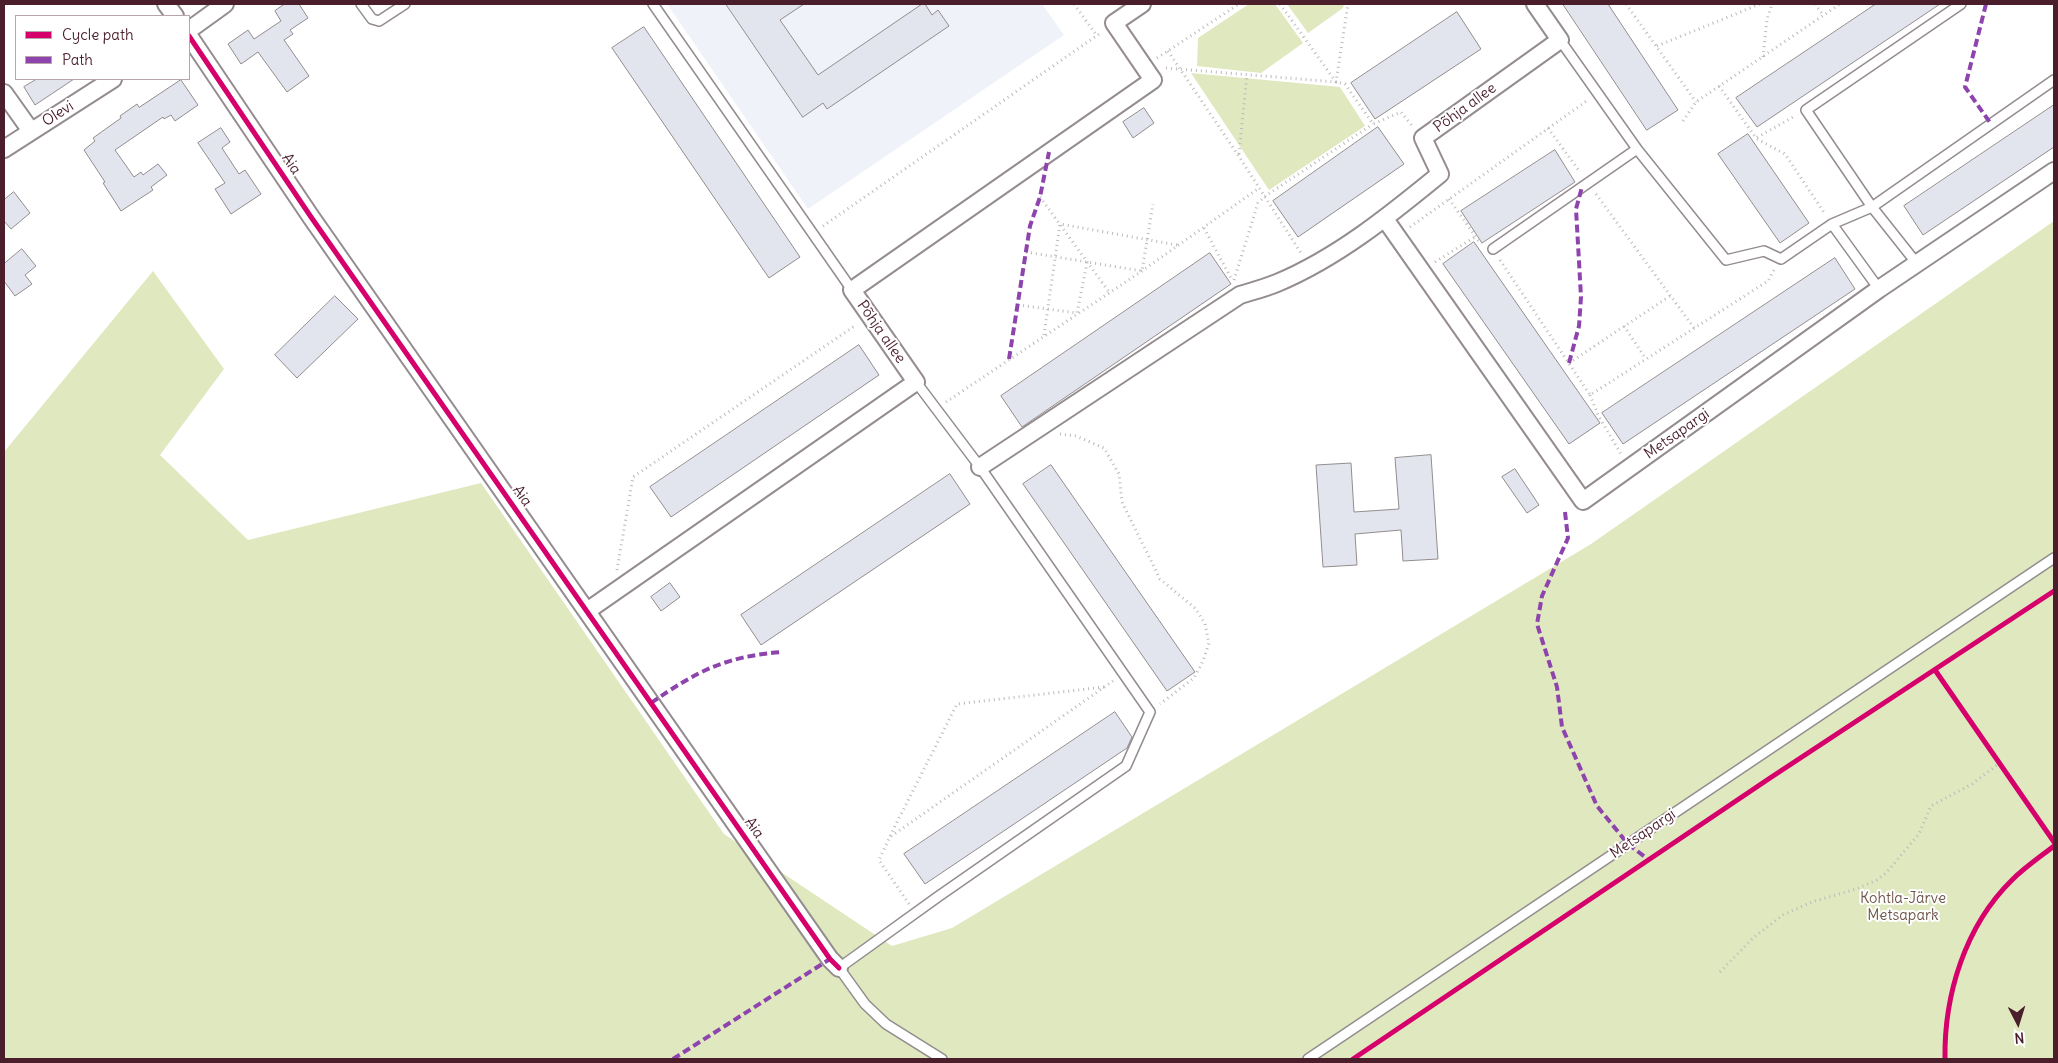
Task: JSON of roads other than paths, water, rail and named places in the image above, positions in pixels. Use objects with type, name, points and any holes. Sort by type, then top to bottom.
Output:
[{"type":"street","points":[[166,4],[174,15]]},
{"type":"street","points":[[190,29],[225,4]]},
{"type":"street","points":[[1535,4],[1560,40]]},
{"type":"street","name":"Põhja allee","points":[[916,382],[852,290],[1153,80],[1114,24],[1139,5]]},
{"type":"street","name":"Aia","points":[[190,37],[312,217],[830,959],[839,968]]},
{"type":"street","name":"Põhja allee","points":[[980,468],[1240,295],[1276,284],[1310,268],[1385,219],[1440,174],[1423,138],[1560,40]]},
{"type":"street","name":"Olevi","points":[[4,149],[111,80]]},
{"type":"street","points":[[4,93],[31,131]]},
{"type":"street","name":"Metsapargi","points":[[1385,219],[1583,501],[1880,290],[2054,171]]},
{"type":"street","points":[[587,611],[916,382]]},
{"type":"lane","points":[[361,4],[372,19],[379,21],[405,4]]},
{"type":"lane","points":[[653,4],[852,290]]},
{"type":"lane","points":[[1918,265],[1872,207],[1806,110],[1961,4]]},
{"type":"lane","points":[[1560,40],[1636,149],[1726,260],[1764,251],[1781,259],[1832,224],[1872,207],[2054,80]]},
{"type":"lane","points":[[1493,249],[1636,149]]},
{"type":"lane","points":[[1832,224],[1880,290]]},
{"type":"lane","points":[[839,968],[1126,766],[1150,712],[980,468],[916,382]]},
{"type":"lane","name":"Metsapargi","points":[[1308,1059],[2054,558]]},
{"type":"lane","name":"Aia","points":[[839,968],[865,1004],[886,1024],[942,1059]]},
{"type":"park label","name":"Kohtla-Järve Metsapark","points":[[1903,908]]}]
